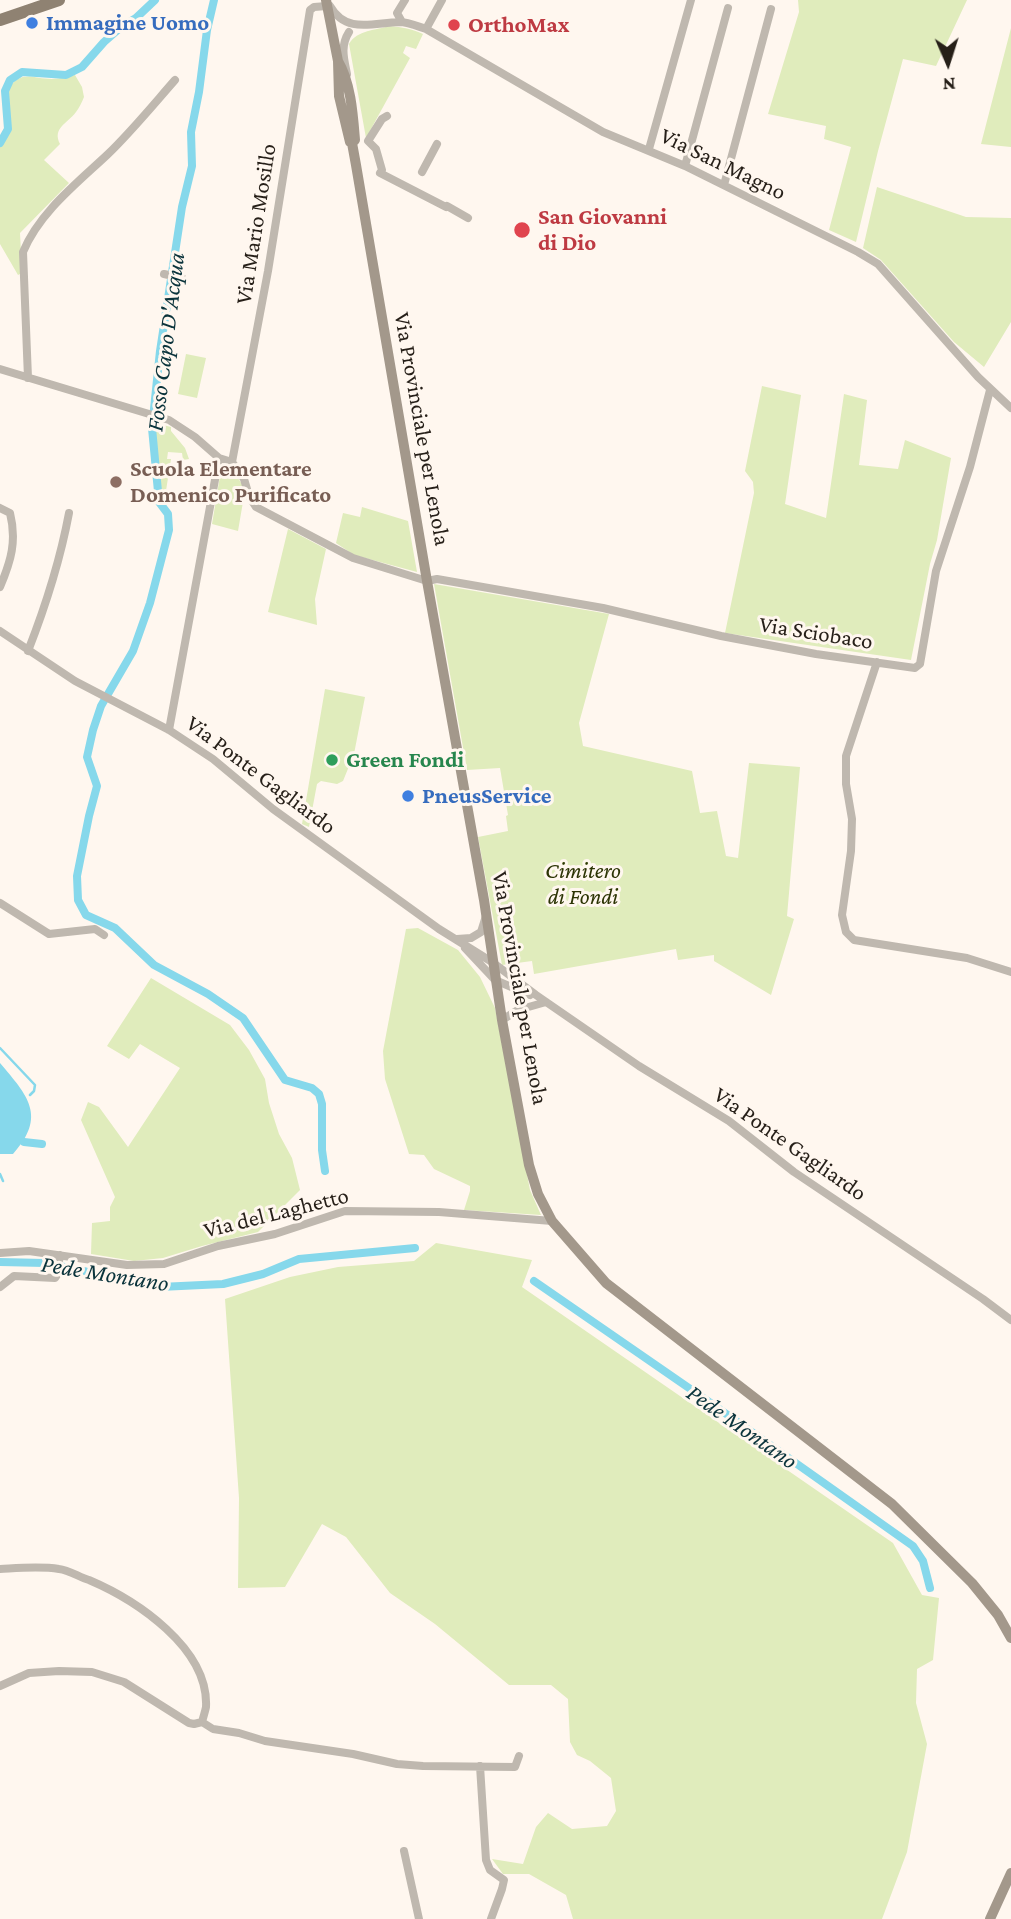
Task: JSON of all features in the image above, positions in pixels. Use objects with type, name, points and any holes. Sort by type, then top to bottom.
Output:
[{"type":"main road","points":[[0,20],[59,0]]},
{"type":"main road","name":"Via Provinciale per Lenola","points":[[326,2],[338,61],[339,96],[349,141],[352,143],[426,580],[484,900],[502,1020],[529,1165],[538,1194],[552,1222],[606,1283],[892,1504],[972,1583],[998,1615],[1011,1638]]},
{"type":"main road","name":"Via Provinciale per Lenola","points":[[338,61],[345,73],[354,125],[355,141],[352,143]]},
{"type":"main road","points":[[990,1919],[1011,1873]]},
{"type":"street","points":[[402,22],[397,13],[405,0]]},
{"type":"street","points":[[426,29],[442,0]]},
{"type":"street","points":[[649,149],[691,0]]},
{"type":"street","points":[[326,2],[349,28],[343,55],[353,104],[354,125]]},
{"type":"street","name":"Via Mario Mosillo","points":[[232,462],[268,271],[310,10],[326,2]]},
{"type":"street","points":[[685,166],[728,8]]},
{"type":"street","points":[[724,185],[771,9]]},
{"type":"street","name":"Via San Magno","points":[[332,31],[402,22],[426,29],[592,127],[649,149],[858,252],[877,264],[990,390],[1011,408]]},
{"type":"street","points":[[28,378],[23,252],[30,234],[80,178],[107,155],[176,80]]},
{"type":"street","points":[[387,116],[382,119],[368,141],[376,149],[382,170],[380,173],[468,218]]},
{"type":"street","points":[[422,172],[437,144]]},
{"type":"street","points":[[382,170],[414,185],[448,204],[447,206]]},
{"type":"street","points":[[164,274],[182,278]]},
{"type":"street","points":[[0,369],[170,420],[219,458],[232,462]]},
{"type":"street","name":"Via Sciobaco","points":[[232,462],[244,480],[256,507],[353,558],[426,580],[437,579],[590,606],[721,636],[816,654],[915,668],[920,664],[936,572],[970,467],[990,390]]},
{"type":"street","points":[[169,730],[219,458]]},
{"type":"street","points":[[0,508],[10,513],[14,529],[9,564],[0,587]]},
{"type":"street","points":[[29,651],[49,597],[63,548],[69,513]]},
{"type":"street","name":"Via Ponte Gagliardo","points":[[0,631],[75,681],[169,730],[213,759],[273,810],[456,939],[639,1066],[729,1121],[793,1172],[983,1298],[1011,1320]]},
{"type":"street","points":[[877,662],[846,756],[846,784],[852,819],[851,851],[843,895],[842,915],[846,932],[854,940],[868,944],[967,958],[1011,972]]},
{"type":"street","points":[[0,903],[49,934],[95,929],[104,935]]},
{"type":"street","points":[[456,939],[471,938],[481,932],[486,916]]},
{"type":"street","name":"Via Ponte Gagliardo","points":[[456,939],[495,980],[546,1002]]},
{"type":"street","points":[[502,1020],[518,1010],[546,1002]]},
{"type":"street","name":"Via del Laghetto","points":[[0,1252],[30,1251],[127,1265],[164,1264],[218,1246],[275,1234],[345,1211],[439,1212],[552,1222]]},
{"type":"street","points":[[0,1287],[14,1276],[55,1278],[58,1256]]},
{"type":"street","points":[[0,1569],[61,1569],[136,1604],[164,1627],[198,1668],[206,1708],[202,1723]]},
{"type":"street","points":[[0,1686],[29,1673],[92,1672],[124,1682],[189,1723],[202,1723],[213,1729],[265,1741],[423,1766],[515,1767],[519,1756]]},
{"type":"street","points":[[480,1766],[486,1860],[491,1870],[504,1880],[491,1919]]},
{"type":"street","points":[[404,1851],[419,1919]]},
{"type":"green space","points":[[798,0],[967,0],[936,66],[903,59],[856,242],[829,230],[851,147],[824,139],[826,126],[768,114],[799,12]]},
{"type":"green space","points":[[390,26],[423,34],[416,49],[406,46],[403,53],[410,58],[366,138],[349,44],[362,33]]},
{"type":"green space","points":[[1011,28],[1011,147],[981,144]]},
{"type":"green space","points":[[75,75],[84,97],[76,112],[59,130],[60,144],[44,160],[69,183],[20,233],[22,273],[18,275],[0,244],[0,145],[9,126],[7,90],[22,77],[58,79]]},
{"type":"green space","points":[[877,187],[966,217],[1011,218],[1011,322],[984,367],[954,342],[881,260],[863,248]]},
{"type":"green space","points":[[186,354],[206,358],[197,398],[178,394]]},
{"type":"green space","points":[[762,386],[801,395],[785,504],[826,518],[844,394],[867,400],[859,465],[898,469],[905,440],[951,458],[937,540],[911,660],[725,633],[754,493],[753,482],[745,471]]},
{"type":"green space","points":[[155,423],[171,427],[189,459],[183,460],[182,453],[168,452],[167,459],[171,459],[165,497],[161,496]]},
{"type":"green space","points":[[229,465],[242,484],[244,496],[238,531],[212,524],[220,476],[223,468]]},
{"type":"green space","points":[[362,507],[408,521],[417,572],[354,555],[336,543],[343,513],[360,517]]},
{"type":"green space","points":[[288,529],[326,549],[315,599],[317,625],[268,612]]},
{"type":"green space","name":"Cimitero di Fondi","points":[[434,584],[609,614],[579,723],[583,746],[692,771],[700,813],[717,811],[726,856],[738,858],[749,763],[800,767],[787,916],[794,919],[771,995],[714,961],[714,955],[678,960],[676,949],[534,974],[532,961],[502,965],[478,837],[508,831],[500,768],[467,770]]},
{"type":"green space","name":"Green Fondi","points":[[325,689],[365,697],[354,754],[343,781],[337,784],[321,781],[317,784],[309,827],[302,824]]},
{"type":"green space","points":[[418,928],[458,950],[480,977],[495,1008],[530,1190],[541,1215],[464,1210],[470,1186],[434,1169],[424,1155],[409,1154],[385,1079],[383,1051],[406,929]]},
{"type":"green space","points":[[151,978],[230,1025],[249,1050],[265,1079],[269,1103],[279,1134],[292,1158],[300,1190],[258,1232],[163,1258],[134,1261],[91,1254],[92,1223],[110,1221],[110,1207],[115,1197],[81,1120],[88,1102],[99,1107],[128,1147],[180,1068],[140,1044],[129,1059],[107,1046]]},
{"type":"green space","points":[[436,1243],[532,1260],[522,1287],[893,1543],[922,1595],[939,1598],[933,1660],[917,1669],[916,1703],[927,1744],[907,1852],[882,1919],[573,1919],[566,1895],[529,1874],[503,1874],[492,1859],[523,1864],[536,1827],[548,1813],[572,1829],[607,1826],[616,1811],[611,1778],[590,1761],[577,1755],[570,1742],[568,1699],[551,1685],[509,1685],[435,1624],[390,1593],[346,1537],[322,1524],[285,1587],[238,1588],[239,1498],[225,1299],[290,1277],[338,1267],[414,1261]]},
{"type":"water","points":[[0,1063],[19,1086],[30,1107],[29,1128],[13,1154],[0,1154]]},
{"type":"waterway","points":[[0,143],[8,129],[5,91],[10,80],[22,72],[66,75],[82,67],[104,42],[155,0]]},
{"type":"waterway","name":"Fosso Capo D'Acqua","points":[[214,0],[191,132],[192,166],[182,207],[160,351],[152,428],[159,502],[168,514],[169,530],[150,603],[133,651],[101,706],[93,730],[87,757],[97,786],[77,876],[78,900],[86,915],[115,928],[154,965],[208,994],[243,1018],[285,1080],[312,1088],[319,1094],[322,1104],[325,1171]]},
{"type":"waterway","points":[[0,1048],[35,1085],[30,1095]]},
{"type":"waterway","points":[[24,1142],[42,1144]]},
{"type":"waterway","points":[[0,1174],[3,1181]]},
{"type":"waterway","name":"Pede Montano","points":[[0,1262],[45,1263],[160,1287],[223,1284],[263,1274],[299,1259],[415,1248]]},
{"type":"waterway","name":"Pede Montano","points":[[534,1281],[913,1546],[923,1561],[930,1588]]},
{"type":"place","name":"Immagine Uomo","points":[[32,23]]},
{"type":"place","name":"OrthoMax","points":[[454,25]]},
{"type":"place","name":"San Giovanni di Dio","points":[[522,230]]},
{"type":"place","name":"Scuola Elementare Domenico Purificato","points":[[116,482]]},
{"type":"place","name":"Green Fondi","points":[[332,760]]},
{"type":"place","name":"PneusService","points":[[408,796]]}]
